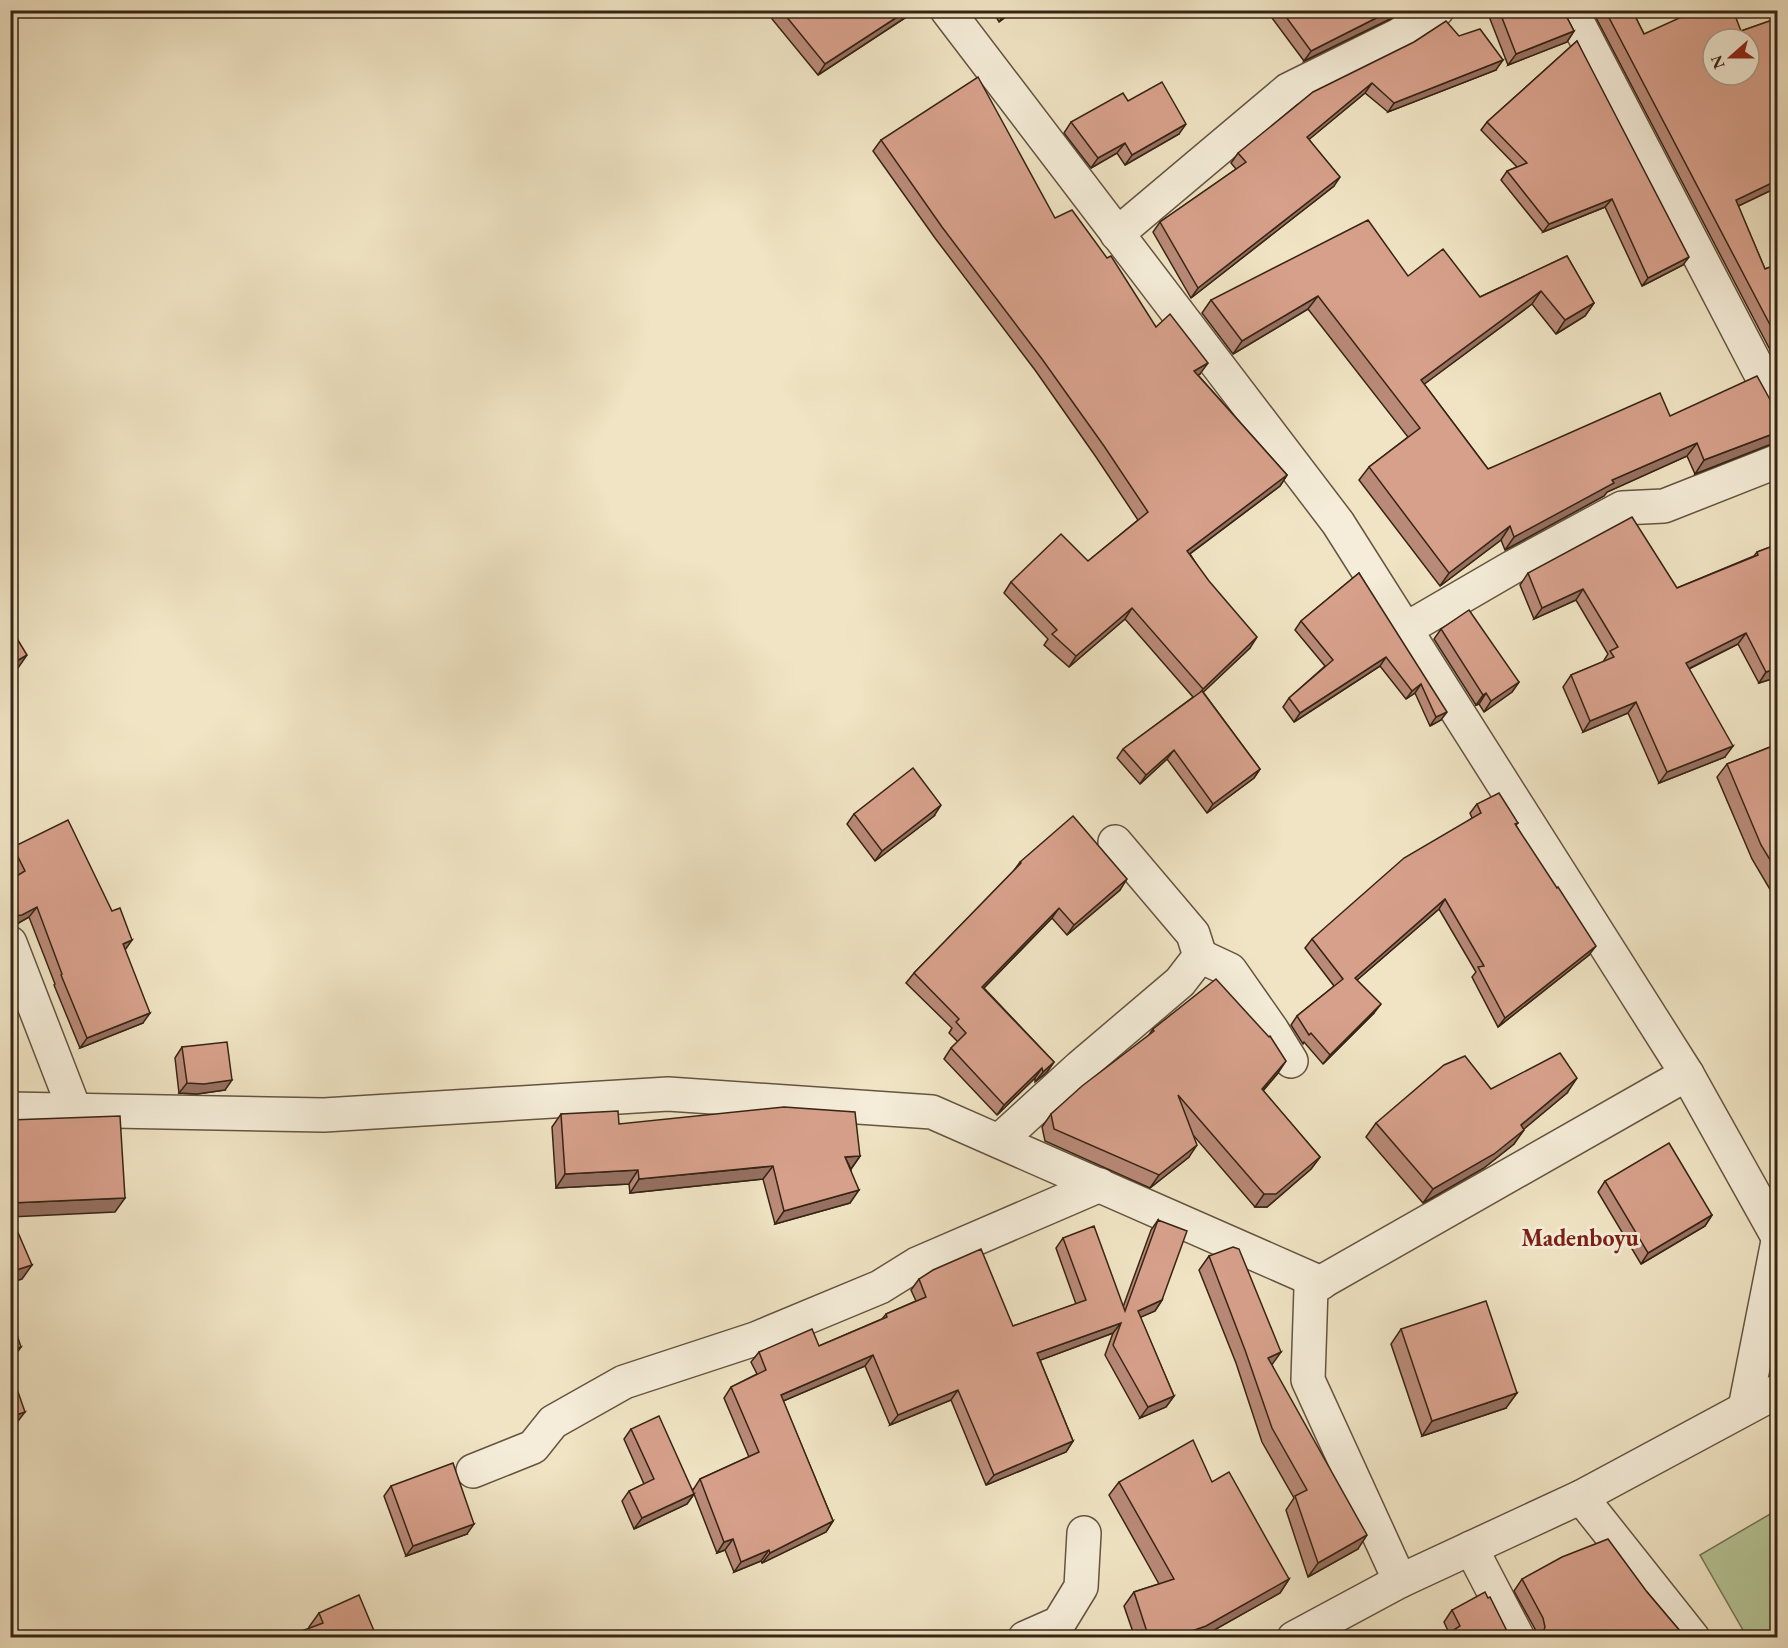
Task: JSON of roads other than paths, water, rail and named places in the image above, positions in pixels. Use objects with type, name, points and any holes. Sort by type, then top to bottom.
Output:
[{"type":"street","points":[[947,10],[1338,523],[1687,1074],[1778,1239],[1745,1408]]},
{"type":"street","points":[[1117,234],[1288,90],[1399,35],[1437,10]]},
{"type":"street","points":[[1571,10],[1778,407]]},
{"type":"street","points":[[1406,629],[1511,568],[1622,508],[1664,506],[1778,461]]},
{"type":"street","points":[[1115,842],[1193,934],[1200,956],[1230,970],[1291,1061]]},
{"type":"street","points":[[10,943],[75,1111]]},
{"type":"street","points":[[999,1141],[1080,1067],[1180,982],[1200,956]]},
{"type":"street","points":[[1400,1581],[1308,1380],[1311,1288],[1687,1074]]},
{"type":"street","points":[[10,1109],[324,1115],[668,1094],[932,1112],[1321,1283]]},
{"type":"street","points":[[473,1471],[533,1447],[553,1422],[624,1382],[755,1339],[880,1287],[917,1264],[1100,1185]]},
{"type":"street","points":[[1294,1638],[1400,1581],[1581,1497],[1778,1391]]},
{"type":"street","points":[[1581,1497],[1693,1638]]},
{"type":"street","points":[[1025,1638],[1059,1623],[1081,1587],[1084,1533]]},
{"type":"street","points":[[1470,1548],[1518,1638]]},
{"type":"district","name":"Madenboyu","points":[[1580,1237]]}]
